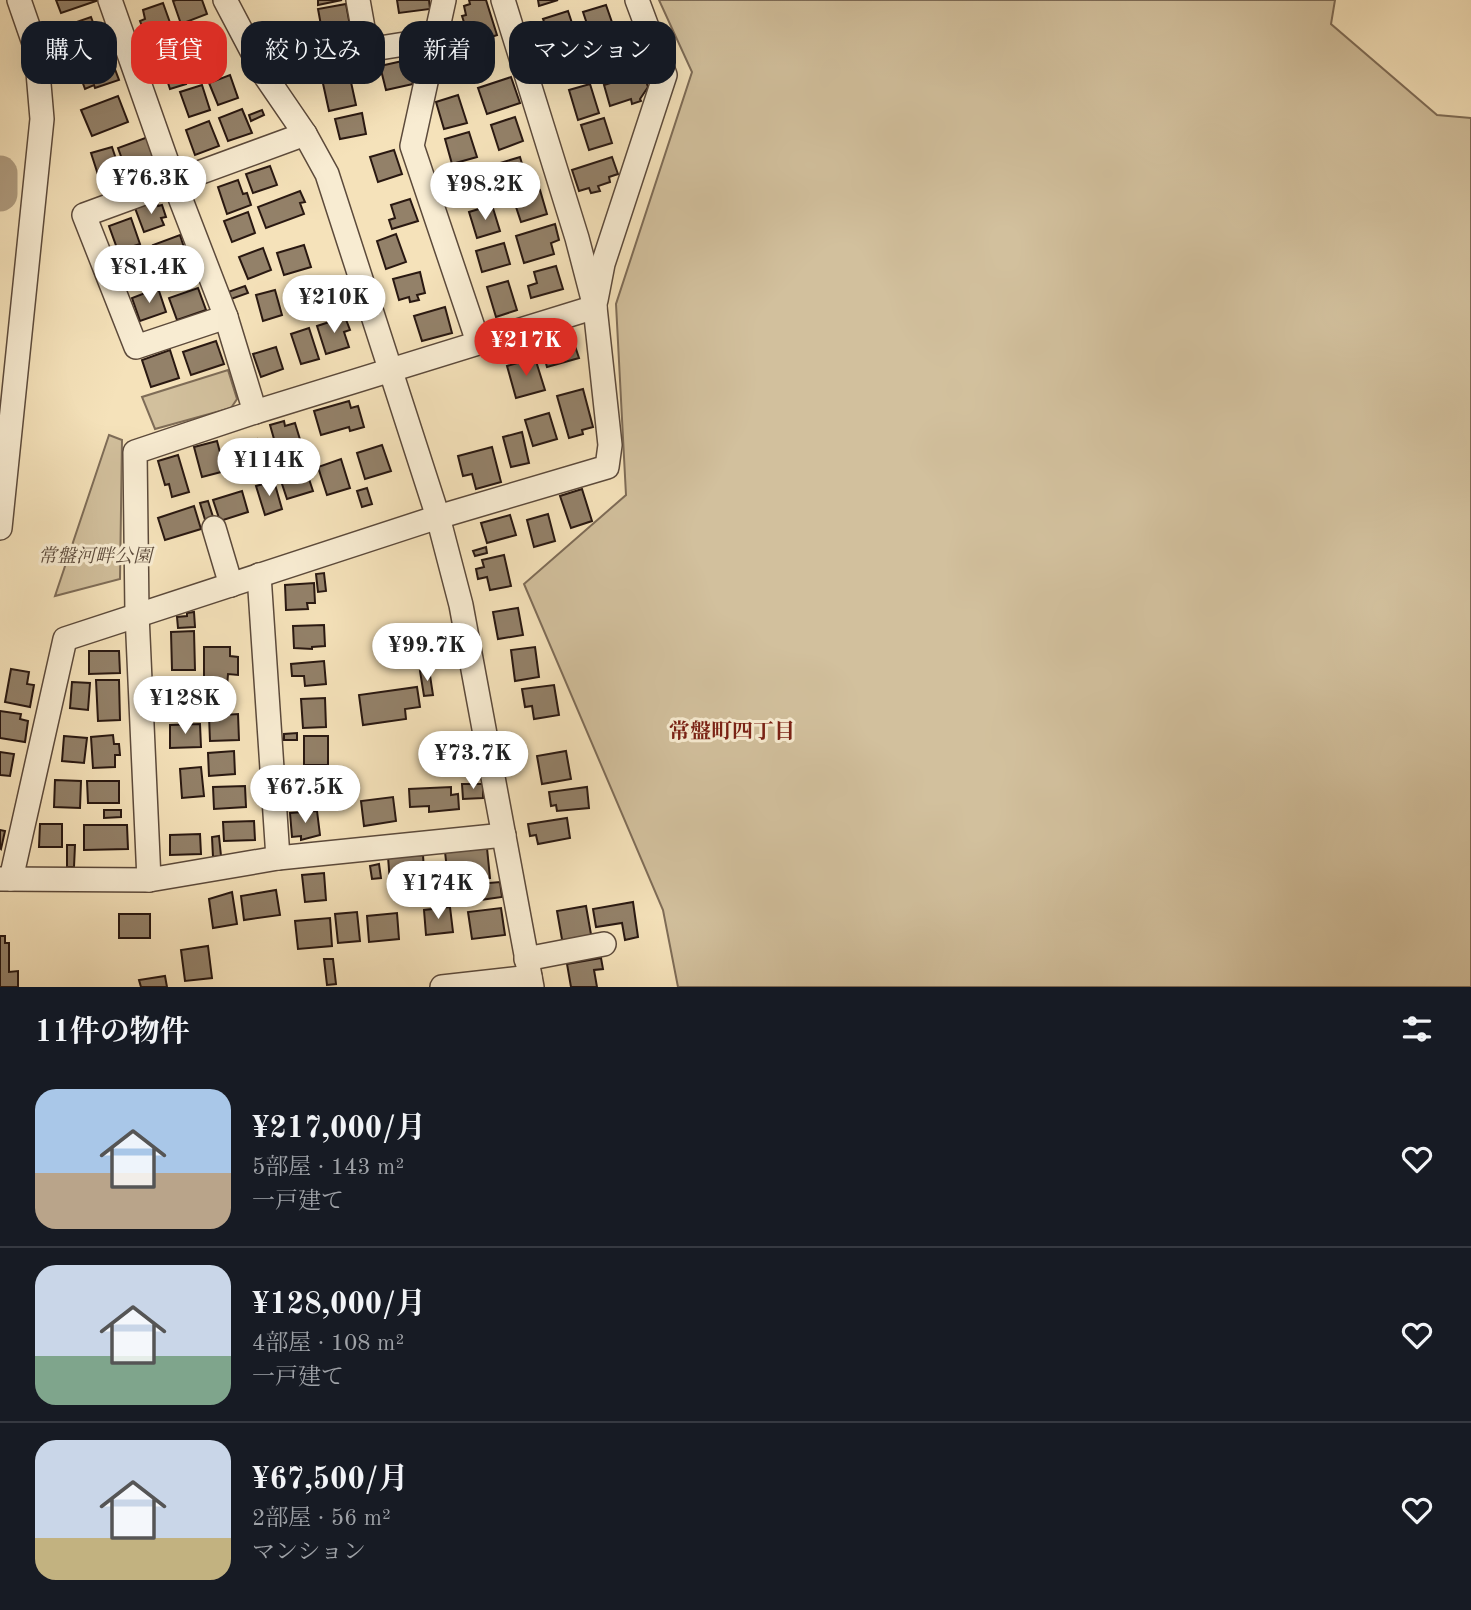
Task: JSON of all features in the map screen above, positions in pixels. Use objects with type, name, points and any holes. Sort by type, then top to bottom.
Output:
[{"type":"street","points":[[0,528],[42,119],[36,49],[19,0]]},
{"type":"street","points":[[110,0],[174,183],[226,317],[255,412]]},
{"type":"street","points":[[225,0],[241,30]]},
{"type":"street","points":[[358,0],[362,21]]},
{"type":"street","points":[[440,21],[444,0]]},
{"type":"street","points":[[503,0],[578,237],[595,306],[610,445],[607,467],[438,517],[65,639],[6,879],[149,880],[278,858],[504,835]]},
{"type":"street","points":[[595,306],[603,264],[665,75],[637,0]]},
{"type":"street","points":[[271,84],[305,134],[327,174],[438,517],[461,605],[530,974]]},
{"type":"street","points":[[426,84],[412,146],[478,342]]},
{"type":"street","points":[[226,317],[136,347],[84,215],[305,134]]},
{"type":"street","points":[[149,880],[136,614],[135,452],[595,306]]},
{"type":"street","points":[[214,528],[231,585]]},
{"type":"street","points":[[260,575],[278,858]]},
{"type":"street","points":[[442,987],[530,974],[604,944]]},
{"type":"green space","points":[[659,0],[1335,0],[1331,24],[1437,115],[1471,118],[1471,987],[678,987],[663,910],[524,584],[626,495],[616,304],[692,72],[676,37],[676,21],[669,21]]},
{"type":"green space","points":[[228,370],[237,399],[231,408],[155,429],[142,397]]},
{"type":"green space","name":"常盤河畔公園","points":[[109,435],[122,440],[120,579],[55,596]]},
{"type":"building","points":[[56,0],[96,0],[96,1],[61,13]]},
{"type":"building","points":[[202,0],[207,14],[189,21],[180,21],[173,1]]},
{"type":"building","points":[[318,0],[342,0],[318,5]]},
{"type":"building","points":[[397,0],[429,0],[430,9],[399,13]]},
{"type":"building","points":[[469,0],[486,0],[493,21],[464,21],[462,16],[466,15],[464,6],[470,4]]},
{"type":"building","points":[[538,0],[558,0],[539,6]]},
{"type":"building","points":[[163,3],[169,21],[140,21],[145,19],[143,10]]},
{"type":"building","points":[[346,4],[349,21],[320,21],[318,9]]},
{"type":"building","points":[[606,5],[612,21],[586,21],[583,12]]},
{"type":"building","points":[[568,11],[571,21],[544,21],[543,19]]},
{"type":"building","points":[[399,62],[399,84],[413,84],[386,90],[385,65]]},
{"type":"building","points":[[230,75],[238,98],[218,105],[209,84],[227,84],[227,76]]},
{"type":"building","points":[[509,78],[509,84],[513,84],[520,103],[487,114],[478,88]]},
{"type":"building","points":[[83,84],[107,84],[95,88],[94,85],[85,89]]},
{"type":"building","points":[[168,84],[186,84],[170,89]]},
{"type":"building","points":[[323,84],[351,84],[356,105],[329,111]]},
{"type":"building","points":[[590,84],[599,113],[578,120],[569,90]]},
{"type":"building","points":[[647,84],[648,87],[641,101],[632,104],[631,99],[610,106],[604,85]]},
{"type":"building","points":[[202,85],[210,110],[189,117],[180,92]]},
{"type":"building","points":[[458,95],[467,123],[444,129],[436,102]]},
{"type":"building","points":[[118,96],[128,122],[92,136],[81,110]]},
{"type":"building","points":[[242,109],[252,133],[228,141],[219,118]]},
{"type":"building","points":[[262,110],[264,115],[251,121],[249,115]]},
{"type":"building","points":[[362,113],[366,134],[340,139],[335,119]]},
{"type":"building","points":[[515,117],[523,141],[499,150],[491,125]]},
{"type":"building","points":[[604,118],[612,143],[589,150],[581,125]]},
{"type":"building","points":[[209,121],[219,146],[195,155],[186,130]]},
{"type":"building","points":[[469,132],[477,157],[452,164],[445,139]]},
{"type":"building","points":[[148,137],[158,164],[145,169],[143,163],[126,170],[118,148]]},
{"type":"building","points":[[112,147],[122,177],[101,184],[91,153]]},
{"type":"building","points":[[394,150],[402,174],[378,182],[370,157]]},
{"type":"building","points":[[520,157],[526,177],[503,184],[497,164]]},
{"type":"building","points":[[612,157],[618,174],[609,177],[610,182],[598,186],[600,191],[591,193],[589,188],[579,191],[572,170]]},
{"type":"building","points":[[270,166],[277,185],[253,193],[246,174]]},
{"type":"building","points":[[480,167],[487,189],[457,199],[450,177]]},
{"type":"building","points":[[131,172],[136,188],[129,190],[125,175]]},
{"type":"building","points":[[238,180],[251,205],[227,214],[218,187]]},
{"type":"building","points":[[540,190],[547,214],[521,222],[513,198]]},
{"type":"building","points":[[300,191],[305,202],[300,203],[304,214],[266,228],[258,207]]},
{"type":"building","points":[[410,199],[418,221],[392,229],[389,220],[395,218],[391,205]]},
{"type":"building","points":[[156,201],[158,206],[162,205],[166,217],[161,218],[164,225],[144,232],[135,208]]},
{"type":"building","points":[[492,205],[500,231],[477,238],[469,212]]},
{"type":"building","points":[[248,212],[255,233],[232,242],[224,221]]},
{"type":"building","points":[[131,218],[140,244],[118,251],[109,226]]},
{"type":"building","points":[[555,224],[559,240],[551,243],[554,254],[524,263],[516,236]]},
{"type":"building","points":[[396,234],[406,262],[386,269],[377,241]]},
{"type":"building","points":[[180,235],[190,266],[164,275],[153,245]]},
{"type":"building","points":[[504,243],[510,264],[482,272],[476,251]]},
{"type":"building","points":[[304,245],[311,267],[284,275],[277,253]]},
{"type":"building","points":[[263,248],[271,270],[248,279],[239,257]]},
{"type":"building","points":[[145,252],[155,278],[131,287],[121,261]]},
{"type":"building","points":[[556,266],[563,289],[531,298],[528,286],[537,283],[534,272]]},
{"type":"building","points":[[420,272],[425,293],[417,295],[419,300],[410,302],[409,297],[399,300],[393,279]]},
{"type":"building","points":[[184,278],[186,285],[171,290],[169,283]]},
{"type":"building","points":[[508,281],[517,310],[496,317],[487,287]]},
{"type":"building","points":[[245,286],[248,293],[231,299],[228,292]]},
{"type":"building","points":[[322,286],[327,309],[300,316],[294,293]]},
{"type":"building","points":[[158,288],[166,312],[140,321],[132,298]]},
{"type":"building","points":[[198,288],[206,310],[177,320],[169,298]]},
{"type":"building","points":[[275,290],[282,315],[263,321],[256,295]]},
{"type":"building","points":[[445,307],[452,333],[422,341],[414,316]]},
{"type":"building","points":[[345,317],[350,330],[344,332],[349,347],[326,354],[317,326]]},
{"type":"building","points":[[309,328],[319,359],[301,364],[291,334]]},
{"type":"building","points":[[572,337],[579,358],[547,367],[541,346]]},
{"type":"building","points":[[216,341],[224,364],[191,375],[183,352]]},
{"type":"building","points":[[276,347],[283,369],[261,377],[253,354]]},
{"type":"building","points":[[170,350],[179,378],[151,387],[142,360]]},
{"type":"building","points":[[535,358],[545,390],[516,398],[507,366]]},
{"type":"building","points":[[583,389],[593,427],[582,430],[583,434],[569,438],[557,396]]},
{"type":"building","points":[[349,401],[351,408],[358,406],[364,427],[350,431],[349,427],[321,435],[314,411]]},
{"type":"building","points":[[549,413],[557,439],[533,446],[525,420]]},
{"type":"building","points":[[284,421],[285,426],[295,423],[302,446],[278,453],[270,425]]},
{"type":"building","points":[[522,432],[529,463],[511,467],[503,437]]},
{"type":"building","points":[[257,439],[266,468],[240,476],[231,447]]},
{"type":"building","points":[[217,441],[225,471],[202,477],[194,447]]},
{"type":"building","points":[[382,445],[391,471],[365,479],[357,453]]},
{"type":"building","points":[[492,447],[501,482],[476,489],[472,474],[463,476],[458,456]]},
{"type":"building","points":[[178,455],[189,492],[172,497],[169,484],[165,485],[158,461]]},
{"type":"building","points":[[341,459],[350,488],[327,495],[318,467]]},
{"type":"building","points":[[306,470],[313,491],[287,499],[280,478]]},
{"type":"building","points":[[274,481],[282,509],[265,515],[256,486]]},
{"type":"building","points":[[367,488],[372,504],[362,507],[357,491]]},
{"type":"building","points":[[582,489],[592,521],[571,528],[560,496]]},
{"type":"building","points":[[242,491],[248,512],[220,521],[213,500]]},
{"type":"building","points":[[208,501],[214,520],[206,523],[200,503]]},
{"type":"building","points":[[194,506],[201,529],[165,540],[158,518]]},
{"type":"building","points":[[548,514],[555,541],[534,547],[527,520]]},
{"type":"building","points":[[510,515],[516,535],[487,543],[481,523]]},
{"type":"building","points":[[486,547],[487,553],[475,556],[473,551]]},
{"type":"building","points":[[504,555],[511,586],[490,590],[487,577],[478,579],[476,569],[484,567],[482,560]]},
{"type":"building","points":[[324,573],[326,591],[318,592],[316,574]]},
{"type":"building","points":[[314,583],[315,603],[307,603],[308,609],[286,610],[285,585]]},
{"type":"building","points":[[518,608],[523,635],[498,639],[493,612]]},
{"type":"building","points":[[194,612],[195,627],[178,628],[177,617]]},
{"type":"building","points":[[324,625],[325,646],[312,649],[294,648],[293,626]]},
{"type":"building","points":[[194,631],[195,670],[172,670],[171,632]]},
{"type":"building","points":[[204,647],[230,647],[230,656],[238,657],[238,675],[228,674],[227,687],[204,687]]},
{"type":"building","points":[[535,647],[539,677],[515,681],[511,650]]},
{"type":"building","points":[[89,651],[119,651],[120,673],[89,674]]},
{"type":"building","points":[[324,661],[326,684],[305,686],[304,676],[292,676],[291,664]]},
{"type":"building","points":[[11,669],[29,672],[27,684],[34,685],[30,707],[5,702]]},
{"type":"building","points":[[429,669],[433,695],[424,696],[420,671]]},
{"type":"building","points":[[96,680],[119,680],[120,720],[98,721]]},
{"type":"building","points":[[72,682],[90,683],[88,710],[70,708]]},
{"type":"building","points":[[554,685],[559,715],[534,719],[532,706],[525,707],[522,689]]},
{"type":"building","points":[[417,687],[420,707],[405,709],[406,719],[363,725],[359,695]]},
{"type":"building","points":[[197,692],[198,718],[169,719],[168,693]]},
{"type":"building","points":[[325,698],[326,727],[303,728],[301,699]]},
{"type":"building","points":[[0,711],[21,714],[20,719],[28,721],[25,742],[0,738]]},
{"type":"building","points":[[238,714],[239,740],[210,741],[209,716]]},
{"type":"building","points":[[200,724],[201,747],[170,748],[170,725]]},
{"type":"building","points":[[297,733],[297,740],[284,740],[284,734]]},
{"type":"building","points":[[113,735],[114,744],[119,744],[120,755],[115,755],[115,767],[93,768],[91,737]]},
{"type":"building","points":[[64,736],[87,738],[84,763],[62,761]]},
{"type":"building","points":[[304,736],[328,736],[328,765],[304,765]]},
{"type":"building","points":[[234,751],[235,774],[209,776],[208,753]]},
{"type":"building","points":[[566,751],[571,779],[542,784],[537,756]]},
{"type":"building","points":[[0,752],[14,754],[10,776],[0,775]]},
{"type":"building","points":[[201,767],[204,796],[182,798],[180,769]]},
{"type":"building","points":[[329,773],[330,803],[304,805],[303,774]]},
{"type":"building","points":[[55,780],[81,781],[80,808],[54,807]]},
{"type":"building","points":[[87,781],[119,781],[119,803],[88,803]]},
{"type":"building","points":[[462,784],[483,784],[483,798],[463,799]]},
{"type":"building","points":[[245,786],[246,807],[214,809],[213,787]]},
{"type":"building","points":[[451,787],[451,795],[458,794],[459,809],[429,812],[429,806],[410,807],[409,789]]},
{"type":"building","points":[[587,787],[589,808],[557,811],[556,805],[551,806],[549,792]]},
{"type":"building","points":[[393,797],[396,821],[364,826],[361,801]]},
{"type":"building","points":[[104,810],[121,810],[121,817],[104,818]]},
{"type":"building","points":[[317,811],[320,835],[301,840],[301,836],[292,837],[290,813]]},
{"type":"building","points":[[567,818],[570,838],[538,844],[536,835],[530,836],[528,824]]},
{"type":"building","points":[[254,821],[255,840],[224,841],[223,822]]},
{"type":"building","points":[[40,824],[62,824],[62,847],[39,847]]},
{"type":"building","points":[[84,825],[127,825],[128,849],[84,850]]},
{"type":"building","points":[[0,830],[5,831],[1,849],[0,848]]},
{"type":"building","points":[[200,834],[201,854],[170,855],[170,835]]},
{"type":"building","points":[[219,836],[221,856],[213,857],[212,837]]},
{"type":"building","points":[[67,845],[75,845],[74,867],[67,867]]},
{"type":"building","points":[[487,848],[490,878],[477,879],[476,875],[448,878],[445,852]]},
{"type":"building","points":[[423,855],[425,886],[401,887],[401,881],[390,882],[388,857]]},
{"type":"building","points":[[379,864],[381,878],[372,879],[370,866]]},
{"type":"building","points":[[324,873],[326,900],[305,902],[302,875]]},
{"type":"building","points":[[500,882],[502,897],[480,900],[478,884]]},
{"type":"building","points":[[276,890],[280,915],[244,920],[241,896]]},
{"type":"building","points":[[232,892],[237,924],[213,928],[209,899]]},
{"type":"building","points":[[633,902],[638,937],[625,940],[622,923],[596,927],[593,909]]},
{"type":"building","points":[[586,906],[592,940],[563,945],[557,911]]},
{"type":"building","points":[[450,907],[453,932],[426,935],[424,910]]},
{"type":"building","points":[[501,908],[505,935],[472,939],[468,912]]},
{"type":"building","points":[[357,912],[360,941],[338,943],[335,914]]},
{"type":"building","points":[[397,913],[399,939],[369,942],[367,916]]},
{"type":"building","points":[[119,914],[150,914],[150,938],[119,938]]},
{"type":"building","points":[[330,918],[332,946],[298,949],[295,921]]},
{"type":"building","points":[[0,936],[5,936],[5,943],[9,943],[9,972],[18,971],[18,987],[0,987]]},
{"type":"building","points":[[208,946],[212,978],[185,981],[181,950]]},
{"type":"building","points":[[601,958],[603,969],[594,970],[597,987],[571,987],[567,964]]},
{"type":"building","points":[[324,959],[333,959],[336,984],[327,985]]},
{"type":"building","points":[[165,976],[167,987],[141,987],[139,980]]},
{"type":"waterway","points":[[0,173],[0,194]]},
{"type":"district","name":"常盤町四丁目","points":[[732,732]]}]
